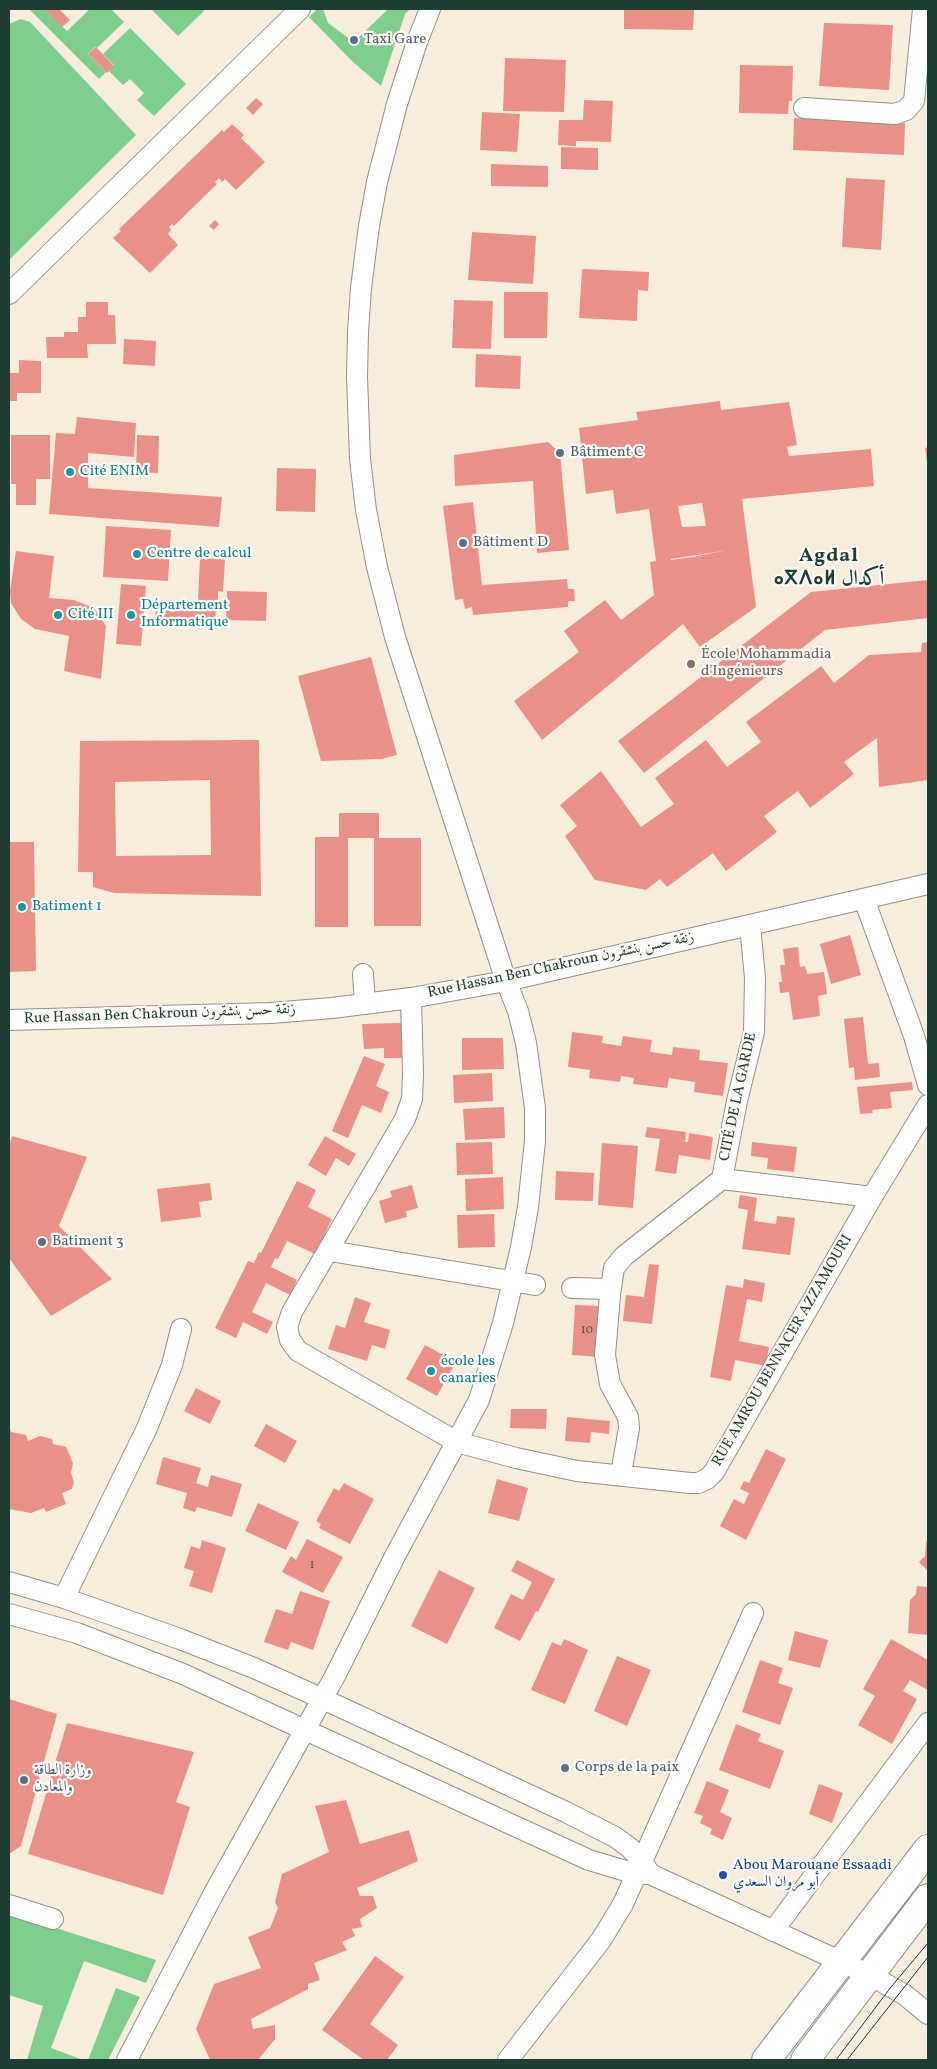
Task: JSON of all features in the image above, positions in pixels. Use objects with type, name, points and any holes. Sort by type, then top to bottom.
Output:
[{"type":"street","points":[[9,294],[300,9]]},
{"type":"street","points":[[127,2060],[214,1891],[306,1731],[396,1554],[479,1400],[490,1369],[514,1281],[528,1207],[536,1140],[535,1108],[526,1043],[518,1011],[506,981],[395,637],[377,568],[366,510],[360,459],[357,376],[358,332],[361,288],[369,226],[377,182],[397,104],[430,9]]},
{"type":"street","points":[[804,108],[895,114],[906,110],[914,101],[923,9]]},
{"type":"street","points":[[920,886],[928,901]]},
{"type":"street","name":"Rue Hassan Ben Chakroun زنقة حسن بنشقرون","points":[[9,1020],[270,1013],[411,998],[506,981],[920,886]]},
{"type":"street","points":[[864,899],[914,1036],[928,1085]]},
{"type":"street","name":"CITÉ DE LA GARDE","points":[[621,1474],[629,1428],[628,1417],[610,1384],[605,1356],[614,1268],[624,1256],[722,1179],[737,1101],[754,1032],[755,978],[750,925]]},
{"type":"street","points":[[363,974],[365,1004]]},
{"type":"street","name":"RUE AMROU BENNACER AZZAMOURI","points":[[411,998],[412,1099],[405,1119],[292,1312],[287,1327],[290,1340],[298,1351],[457,1442],[516,1458],[577,1471],[698,1483],[707,1480],[714,1472],[872,1196],[928,1105]]},
{"type":"street","name":"CITÉ DE LA GARDE","points":[[722,1179],[872,1196]]},
{"type":"street","points":[[330,1250],[535,1285]]},
{"type":"street","points":[[572,1288],[611,1288]]},
{"type":"street","points":[[64,1598],[147,1428],[172,1366],[181,1329]]},
{"type":"street","points":[[9,1582],[64,1598],[217,1654],[323,1699],[615,1837],[630,1848],[642,1869]]},
{"type":"street","points":[[508,2060],[601,1940],[623,1904],[642,1869],[753,1613]]},
{"type":"street","points":[[9,1614],[77,1633],[166,1666],[589,1860],[642,1869],[870,1975],[905,1995],[928,2014]]},
{"type":"street","points":[[773,1931],[928,1723]]},
{"type":"street","points":[[766,2060],[928,1849]]},
{"type":"street","points":[[804,2060],[928,1898]]},
{"type":"street","points":[[9,1905],[53,1919]]},
{"type":"green space","points":[[29,9],[44,9],[67,31],[90,9],[111,9],[124,22],[88,54],[106,72],[99,79]]},
{"type":"green space","points":[[151,9],[202,9],[204,11],[178,36]]},
{"type":"green space","points":[[317,9],[323,9],[328,23],[354,42],[388,9],[410,9],[405,14],[381,86],[353,62],[309,17]]},
{"type":"green space","points":[[21,19],[30,22],[136,135],[9,260],[9,24]]},
{"type":"green space","points":[[130,28],[186,84],[154,116],[137,100],[144,93],[130,79],[123,85],[109,71],[114,65],[103,54]]},
{"type":"green space","points":[[9,1913],[156,1960],[146,1983],[84,1961],[51,2048],[83,2060],[27,2060],[43,2006],[9,1995]]},
{"type":"green space","points":[[116,1988],[140,1997],[108,2060],[88,2060]]},
{"type":"building","points":[[44,9],[59,9],[70,20],[62,27]]},
{"type":"building","points":[[624,9],[694,9],[693,30],[624,29]]},
{"type":"building","points":[[824,23],[893,25],[889,90],[819,86]]},
{"type":"building","points":[[96,47],[114,66],[107,73],[88,54]]},
{"type":"building","points":[[505,58],[566,60],[564,112],[503,111]]},
{"type":"building","points":[[740,65],[793,66],[792,101],[789,101],[788,114],[739,113]]},
{"type":"building","points":[[256,98],[263,104],[253,115],[246,108]]},
{"type":"building","points":[[584,100],[613,101],[611,142],[576,141],[576,146],[558,145],[559,120],[583,120]]},
{"type":"building","points":[[482,112],[520,114],[517,152],[480,150]]},
{"type":"building","points":[[794,118],[905,123],[904,155],[793,150]]},
{"type":"building","points":[[232,124],[244,135],[241,138],[265,162],[236,190],[225,179],[222,182],[219,178],[215,182],[217,184],[174,226],[172,224],[169,227],[171,230],[168,234],[178,245],[150,273],[113,238],[121,231],[119,229],[222,130],[224,132]]},
{"type":"building","points":[[561,147],[598,148],[598,170],[561,169]]},
{"type":"building","points":[[491,164],[548,166],[548,187],[491,186]]},
{"type":"building","points":[[846,178],[885,180],[881,250],[842,247]]},
{"type":"building","points":[[215,220],[219,224],[214,230],[209,226]]},
{"type":"building","points":[[472,232],[536,236],[533,284],[468,280]]},
{"type":"building","points":[[582,269],[649,272],[648,291],[638,290],[637,321],[579,318]]},
{"type":"building","points":[[504,292],[548,292],[547,338],[504,338]]},
{"type":"building","points":[[454,300],[493,301],[491,349],[452,348]]},
{"type":"building","points":[[86,302],[108,302],[108,315],[115,315],[116,344],[87,344],[88,358],[47,358],[46,337],[64,337],[64,332],[78,332],[78,317],[86,317]]},
{"type":"building","points":[[124,339],[156,341],[155,366],[123,364]]},
{"type":"building","points":[[476,354],[521,356],[520,389],[475,387]]},
{"type":"building","points":[[19,360],[41,361],[41,393],[17,393],[17,401],[9,401],[9,373],[19,373]]},
{"type":"building","points":[[720,401],[721,410],[789,402],[797,445],[787,447],[789,456],[871,449],[874,486],[742,499],[756,607],[700,647],[683,624],[542,740],[514,701],[579,652],[564,631],[605,600],[621,620],[654,595],[650,562],[656,561],[649,509],[616,514],[613,490],[586,494],[579,428],[638,420],[636,412]],"holes":[[[702,503],[706,526],[682,527],[678,506]],[[723,551],[693,557],[671,560],[671,559]]]},
{"type":"building","name":"Cité ENIM","points":[[77,417],[136,423],[134,457],[88,453],[88,488],[222,497],[219,527],[49,514],[56,433],[75,434]]},
{"type":"building","points":[[11,435],[50,435],[50,479],[36,479],[36,505],[16,505],[16,484],[11,484]]},
{"type":"building","points":[[137,435],[159,436],[158,473],[136,472]]},
{"type":"building","points":[[548,442],[560,453],[569,550],[537,553],[533,481],[455,486],[454,455]]},
{"type":"building","points":[[928,447],[928,462],[927,462],[925,448]]},
{"type":"building","points":[[277,468],[316,469],[315,512],[276,511]]},
{"type":"building","name":"Bâtiment D","points":[[473,502],[482,585],[567,579],[568,589],[574,589],[575,601],[568,601],[568,607],[473,615],[472,607],[465,609],[463,599],[455,600],[443,506]]},
{"type":"building","name":"Centre de calcul","points":[[106,526],[171,530],[168,581],[103,577]]},
{"type":"building","name":"Cité III","points":[[16,551],[54,556],[49,598],[74,600],[94,608],[106,626],[101,679],[64,671],[69,636],[35,629],[21,619],[11,603],[10,591]]},
{"type":"building","points":[[200,558],[225,559],[223,592],[218,591],[218,601],[198,600]]},
{"type":"building","points":[[928,580],[928,618],[825,630],[644,773],[618,741],[811,592]]},
{"type":"building","name":"Département Informatique","points":[[121,584],[146,586],[141,646],[116,644]]},
{"type":"building","points":[[227,591],[267,592],[266,621],[226,620]]},
{"type":"building","points":[[156,601],[216,603],[215,626],[155,624]]},
{"type":"building","points":[[928,642],[928,780],[879,787],[877,738],[844,762],[854,774],[810,808],[798,791],[764,816],[777,832],[726,871],[713,853],[667,887],[660,879],[646,890],[595,880],[565,836],[577,826],[560,805],[601,771],[641,827],[674,804],[655,778],[706,740],[727,767],[761,742],[746,722],[821,666],[834,683],[869,655],[921,652],[922,643]]},
{"type":"building","points":[[371,657],[397,755],[381,759],[321,761],[298,676]]},
{"type":"building","points":[[259,740],[261,896],[114,893],[93,887],[93,872],[78,872],[80,741]],"holes":[[[210,780],[211,855],[116,856],[115,782]]]},
{"type":"building","points":[[339,813],[379,813],[379,838],[421,838],[421,926],[374,926],[374,838],[348,838],[348,927],[315,927],[315,837],[339,837]]},
{"type":"building","name":"Batiment 1","points":[[9,842],[34,842],[36,971],[9,972]]},
{"type":"building","points":[[850,935],[861,975],[831,984],[820,944]]},
{"type":"building","points":[[798,947],[800,967],[805,966],[807,974],[824,972],[827,994],[818,996],[820,1016],[793,1020],[789,992],[780,993],[779,982],[782,982],[780,965],[785,965],[783,949]]},
{"type":"building","points":[[863,1017],[868,1064],[879,1063],[880,1077],[855,1080],[854,1067],[849,1068],[844,1019]]},
{"type":"building","points":[[401,1023],[402,1058],[384,1058],[384,1048],[364,1049],[362,1024]]},
{"type":"building","points":[[572,1032],[603,1036],[602,1043],[621,1046],[623,1036],[652,1040],[650,1052],[672,1055],[673,1047],[700,1050],[699,1060],[728,1063],[723,1096],[694,1092],[695,1082],[669,1078],[667,1088],[633,1084],[634,1078],[621,1076],[620,1082],[589,1078],[590,1070],[568,1067]]},
{"type":"building","points":[[462,1038],[503,1038],[504,1069],[462,1070]]},
{"type":"building","points":[[364,1056],[385,1064],[376,1086],[389,1092],[381,1113],[362,1105],[348,1138],[332,1131]]},
{"type":"building","points":[[492,1073],[493,1101],[454,1103],[453,1075]]},
{"type":"building","points":[[912,1082],[913,1090],[890,1092],[892,1108],[872,1110],[873,1113],[860,1114],[857,1087]]},
{"type":"building","points":[[504,1107],[505,1138],[465,1140],[463,1109]]},
{"type":"building","points":[[647,1127],[686,1132],[685,1142],[688,1142],[689,1133],[713,1137],[710,1160],[679,1155],[676,1174],[655,1171],[660,1139],[645,1137]]},
{"type":"building","name":"Batiment 3","points":[[12,1136],[87,1157],[59,1226],[112,1279],[51,1316],[9,1258],[9,1146]]},
{"type":"building","points":[[325,1136],[356,1154],[349,1166],[336,1158],[326,1176],[308,1165]]},
{"type":"building","points":[[492,1142],[493,1174],[457,1175],[456,1143]]},
{"type":"building","points":[[752,1142],[797,1147],[794,1172],[767,1169],[768,1158],[751,1156]]},
{"type":"building","points":[[602,1143],[638,1146],[633,1208],[598,1205]]},
{"type":"building","points":[[556,1171],[594,1173],[593,1201],[555,1200]]},
{"type":"building","points":[[503,1177],[504,1209],[466,1211],[465,1179]]},
{"type":"building","points":[[297,1181],[316,1190],[308,1207],[332,1219],[315,1254],[287,1241],[278,1259],[275,1258],[271,1267],[297,1280],[290,1295],[266,1283],[252,1312],[273,1322],[267,1334],[243,1322],[236,1338],[215,1328],[248,1261],[254,1263],[259,1252],[261,1253]]},
{"type":"building","points":[[210,1183],[212,1200],[199,1202],[201,1217],[161,1222],[157,1189]]},
{"type":"building","points":[[412,1185],[418,1208],[406,1211],[407,1217],[385,1223],[379,1201],[392,1197],[390,1191]]},
{"type":"building","points":[[740,1195],[757,1198],[754,1221],[776,1224],[777,1216],[795,1218],[790,1255],[742,1249],[748,1210],[738,1208]]},
{"type":"building","points":[[494,1214],[495,1247],[458,1248],[457,1215]]},
{"type":"building","points":[[649,1264],[659,1265],[652,1324],[623,1321],[626,1295],[644,1297]]},
{"type":"building","points":[[744,1279],[765,1283],[762,1302],[747,1299],[739,1341],[769,1347],[766,1366],[735,1360],[731,1381],[710,1377],[726,1285],[743,1288]]},
{"type":"building","points":[[355,1297],[371,1303],[364,1322],[390,1330],[385,1349],[372,1345],[367,1361],[328,1349],[336,1325],[345,1328]]},
{"type":"building","points":[[575,1305],[601,1306],[599,1357],[572,1355]]},
{"type":"building","name":"école les canaries","points":[[425,1345],[456,1362],[437,1396],[406,1379]]},
{"type":"building","points":[[196,1388],[221,1401],[210,1424],[184,1411]]},
{"type":"building","points":[[511,1409],[547,1409],[546,1429],[510,1428]]},
{"type":"building","points":[[567,1417],[610,1421],[609,1434],[591,1432],[590,1443],[565,1441]]},
{"type":"building","points":[[266,1424],[297,1441],[285,1463],[254,1446]]},
{"type":"building","points":[[9,1426],[11,1432],[26,1435],[28,1441],[40,1436],[52,1439],[53,1444],[66,1447],[73,1463],[71,1473],[74,1482],[72,1489],[62,1493],[66,1504],[46,1512],[44,1508],[31,1513],[9,1509]]},
{"type":"building","points":[[766,1449],[786,1459],[746,1540],[720,1526],[734,1499],[744,1504],[749,1493],[740,1489],[744,1481],[749,1483]]},
{"type":"building","points":[[163,1457],[201,1468],[196,1483],[208,1487],[211,1475],[242,1484],[232,1517],[197,1507],[195,1512],[183,1508],[187,1493],[156,1484]]},
{"type":"building","points":[[497,1479],[528,1488],[519,1521],[488,1513]]},
{"type":"building","points":[[344,1483],[374,1499],[350,1544],[319,1528],[321,1524],[316,1521],[334,1488],[339,1491]]},
{"type":"building","points":[[258,1503],[299,1522],[286,1550],[245,1531]]},
{"type":"building","points":[[307,1539],[343,1557],[323,1593],[282,1572],[291,1556],[296,1560]]},
{"type":"building","points":[[202,1540],[226,1548],[212,1593],[189,1586],[194,1571],[184,1568],[191,1546],[200,1549]]},
{"type":"building","points":[[928,1540],[928,1571],[919,1562],[925,1556],[926,1542]]},
{"type":"building","points":[[517,1560],[555,1579],[520,1641],[494,1628],[511,1594],[523,1600],[532,1582],[511,1571]]},
{"type":"building","points":[[439,1570],[475,1588],[447,1644],[411,1626]]},
{"type":"building","points":[[917,1586],[928,1587],[928,1635],[908,1633],[910,1600],[916,1594]]},
{"type":"building","points":[[300,1591],[330,1601],[313,1650],[291,1642],[288,1650],[264,1642],[276,1609],[292,1614]]},
{"type":"building","points":[[795,1631],[828,1640],[820,1668],[788,1660]]},
{"type":"building","points":[[564,1639],[588,1650],[565,1704],[531,1690],[552,1642],[561,1646]]},
{"type":"building","points":[[891,1639],[928,1660],[928,1690],[910,1680],[903,1691],[917,1699],[892,1744],[858,1725],[875,1696],[863,1689]]},
{"type":"building","points":[[617,1656],[651,1670],[627,1726],[594,1711]]},
{"type":"building","points":[[760,1660],[783,1668],[778,1683],[793,1688],[780,1725],[742,1712]]},
{"type":"building","name":"وزارة الطاقة والمعادن","points":[[9,1699],[57,1714],[21,1846],[9,1854]]},
{"type":"building","points":[[67,1723],[194,1752],[176,1802],[190,1807],[163,1895],[28,1854]]},
{"type":"building","points":[[736,1724],[761,1734],[758,1741],[784,1751],[770,1789],[719,1770]]},
{"type":"building","points":[[707,1781],[729,1790],[720,1812],[732,1818],[723,1840],[710,1834],[712,1829],[700,1823],[703,1816],[694,1813]]},
{"type":"building","points":[[819,1784],[843,1793],[832,1823],[809,1814]]},
{"type":"building","points":[[346,1800],[360,1844],[409,1830],[418,1861],[357,1888],[360,1896],[373,1896],[377,1908],[360,1919],[362,1927],[352,1929],[355,1936],[342,1942],[347,1950],[314,1963],[320,1980],[308,1984],[308,1989],[251,2019],[253,2029],[275,2025],[275,2039],[258,2060],[210,2060],[196,2029],[214,1984],[261,1968],[248,1937],[270,1928],[278,1908],[275,1902],[282,1874],[329,1852],[315,1806]]},
{"type":"building","points":[[375,1956],[404,1977],[370,2024],[398,2045],[387,2060],[364,2060],[322,2030]]},
{"type":"tram line","points":[[836,2060],[891,1987],[928,1943]]},
{"type":"tram line","points":[[847,2060],[928,1957]]},
{"type":"place","name":"Taxi Gare","points":[[354,40]]},
{"type":"place","name":"Bâtiment C","points":[[560,453]]},
{"type":"place","name":"Cité ENIM","points":[[70,472]]},
{"type":"place","name":"Bâtiment D","points":[[463,543]]},
{"type":"place","name":"Centre de calcul","points":[[137,554]]},
{"type":"place","name":"Cité III","points":[[58,615]]},
{"type":"place","name":"Département Informatique","points":[[131,615]]},
{"type":"place","name":"École Mohammadia d'Ingénieurs","points":[[691,664]]},
{"type":"place","name":"Batiment 1","points":[[22,907]]},
{"type":"place","name":"Batiment 3","points":[[42,1242]]},
{"type":"place","name":"école les canaries","points":[[431,1371]]},
{"type":"place","name":"Corps de la paix","points":[[565,1768]]},
{"type":"place","name":"وزارة الطاقة والمعادن","points":[[24,1780]]},
{"type":"place","name":"Abou Marouane Essaadi أبو مروان السعدي","points":[[723,1875]]},
{"type":"district","name":"Agdal ⴰⴳⴷⴰⵍ أكدال","points":[[829,568]]}]
